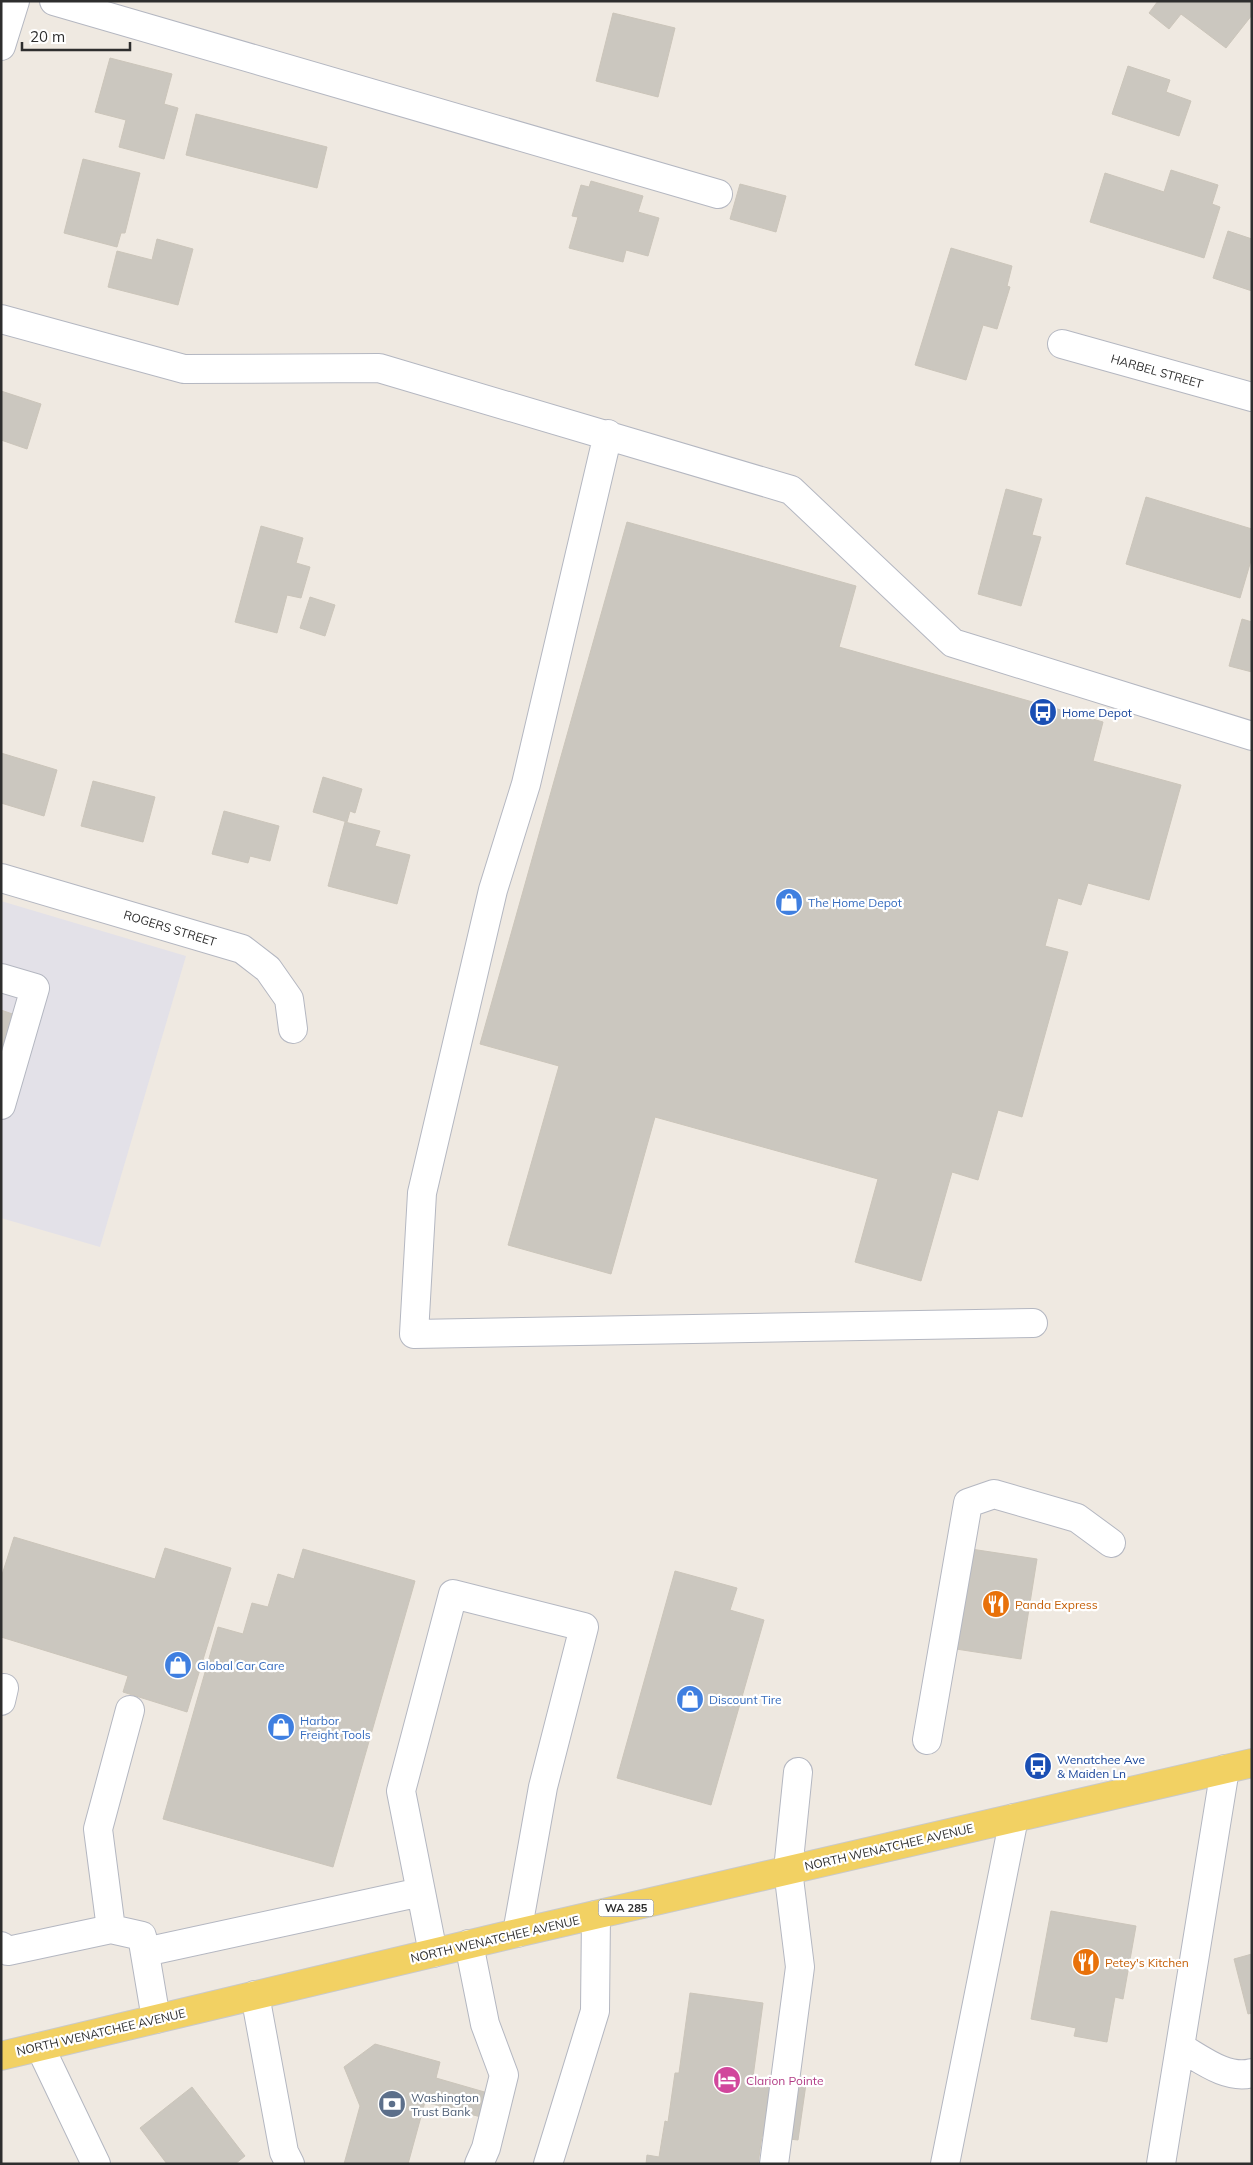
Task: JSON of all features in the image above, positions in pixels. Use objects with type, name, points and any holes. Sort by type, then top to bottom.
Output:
[{"type":"main road","name":"NORTH WENATCHEE AVENUE","points":[[1,2056],[596,1914],[1252,1762]]},
{"type":"street","points":[[1,46],[15,1]]},
{"type":"street","points":[[54,1],[718,194]]},
{"type":"street","points":[[1,319],[184,369],[379,368],[608,434],[792,490],[953,643],[1252,736]]},
{"type":"street","name":"HARBEL STREET","points":[[1062,344],[1252,398]]},
{"type":"street","points":[[608,434],[526,784],[493,890],[422,1193],[414,1334],[1033,1323]]},
{"type":"street","name":"ROGERS STREET","points":[[1,878],[242,949],[268,969],[289,998],[293,1029]]},
{"type":"street","points":[[1,978],[35,988],[1,1105]]},
{"type":"street","points":[[926,1740],[968,1503],[994,1494],[1077,1518],[1111,1543]]},
{"type":"street","points":[[433,1954],[401,1791],[452,1594],[584,1627],[543,1787],[517,1933]]},
{"type":"street","points":[[111,1929],[98,1829],[130,1710]]},
{"type":"street","points":[[1161,2164],[1225,1769]]},
{"type":"street","points":[[774,2164],[800,1967],[788,1870],[798,1772]]},
{"type":"street","points":[[945,2164],[1014,1818]]},
{"type":"street","points":[[145,1952],[421,1892]]},
{"type":"street","points":[[548,2164],[595,2010],[596,1914]]},
{"type":"street","points":[[1,1946],[8,1951],[111,1929],[142,1936],[156,2019]]},
{"type":"street","points":[[469,1944],[485,2024],[504,2075],[486,2148],[479,2164]]},
{"type":"street","points":[[255,1995],[284,2152],[290,2164]]},
{"type":"street","points":[[40,2047],[96,2164]]},
{"type":"street","points":[[1180,2047],[1216,2068],[1243,2075],[1252,2073]]},
{"type":"shaded area","points":[[1,901],[186,956],[100,1247],[1,1218]]},
{"type":"building","points":[[1158,1],[1252,1],[1252,15],[1226,48],[1181,14],[1169,29],[1149,13]]},
{"type":"building","points":[[613,13],[675,28],[658,97],[596,81]]},
{"type":"building","points":[[110,58],[172,74],[164,104],[178,108],[164,159],[119,147],[126,120],[95,112]]},
{"type":"building","points":[[1128,66],[1170,80],[1166,92],[1191,101],[1179,136],[1112,114]]},
{"type":"building","points":[[196,114],[327,147],[317,188],[186,155]]},
{"type":"building","points":[[83,159],[140,173],[125,233],[121,233],[117,247],[64,233]]},
{"type":"building","points":[[1171,170],[1218,185],[1212,204],[1220,207],[1204,258],[1090,222],[1105,173],[1164,192]]},
{"type":"building","points":[[591,181],[643,196],[638,212],[659,218],[648,256],[626,250],[623,262],[569,248],[578,217],[572,216],[581,185],[589,187]]},
{"type":"building","points":[[740,184],[786,196],[776,232],[730,219]]},
{"type":"building","points":[[1228,231],[1252,239],[1252,291],[1213,278]]},
{"type":"building","points":[[157,239],[193,249],[178,305],[108,287],[117,251],[152,260]]},
{"type":"building","points":[[951,248],[1012,266],[1007,286],[1010,287],[997,329],[983,325],[966,380],[915,365]]},
{"type":"building","points":[[1,391],[41,404],[27,449],[1,440]]},
{"type":"building","points":[[1006,489],[1042,499],[1032,535],[1041,537],[1021,606],[978,594]]},
{"type":"building","points":[[1146,497],[1252,529],[1252,557],[1240,598],[1126,564]]},
{"type":"building","name":"The Home Depot","points":[[627,522],[856,586],[839,647],[1103,722],[1093,761],[1181,785],[1149,900],[1088,883],[1081,905],[1058,898],[1045,946],[1068,952],[1022,1117],[998,1110],[978,1180],[952,1172],[921,1281],[855,1262],[878,1179],[655,1117],[611,1274],[508,1245],[559,1066],[480,1044]]},
{"type":"building","points":[[261,526],[303,538],[296,563],[310,567],[301,598],[287,595],[277,633],[235,622]]},
{"type":"building","points":[[310,597],[335,605],[325,636],[300,628]]},
{"type":"building","points":[[1242,619],[1252,622],[1252,672],[1229,666]]},
{"type":"building","points":[[1,753],[57,770],[44,816],[1,803]]},
{"type":"building","points":[[323,777],[362,789],[355,813],[350,811],[347,822],[313,812]]},
{"type":"building","points":[[93,781],[155,797],[143,842],[81,826]]},
{"type":"building","points":[[224,811],[279,826],[270,861],[250,856],[248,863],[212,854]]},
{"type":"building","points":[[345,822],[380,831],[375,846],[410,855],[397,904],[328,886]]},
{"type":"building","points":[[1,1010],[21,1017],[1,1080]]},
{"type":"building","points":[[14,1537],[155,1579],[165,1548],[231,1568],[187,1712],[123,1692],[128,1676],[1,1637],[1,1578]]},
{"type":"building","name":"Harbor Freight Tools","points":[[303,1549],[415,1581],[333,1867],[163,1819],[218,1627],[243,1634],[252,1603],[268,1607],[278,1574],[294,1579]]},
{"type":"building","name":"Panda Express","points":[[971,1549],[1037,1559],[1021,1659],[956,1649]]},
{"type":"building","name":"Discount Tire","points":[[675,1571],[737,1588],[730,1610],[764,1620],[711,1805],[617,1778]]},
{"type":"building","name":"Petey's Kitchen","points":[[1051,1911],[1136,1926],[1123,1999],[1115,1997],[1107,2042],[1074,2036],[1076,2028],[1031,2019]]},
{"type":"building","points":[[1252,1954],[1252,2013],[1248,2014],[1234,1959]]},
{"type":"building","name":"Clarion Pointe","points":[[690,1993],[763,2003],[753,2077],[806,2084],[798,2140],[762,2136],[758,2164],[646,2164],[647,2155],[659,2157],[665,2121],[668,2122],[675,2073],[679,2073]]},
{"type":"building","name":"Washington Trust Bank","points":[[375,2044],[440,2062],[436,2078],[488,2093],[481,2117],[425,2102],[408,2164],[344,2164],[360,2106],[344,2067]]},
{"type":"building","points":[[192,2087],[245,2156],[235,2164],[167,2164],[140,2128]]},
{"type":"place","name":"Home Depot","points":[[1043,712]]},
{"type":"place","name":"The Home Depot","points":[[789,902]]},
{"type":"place","name":"Panda Express","points":[[996,1604]]},
{"type":"place","name":"Global Car Care","points":[[178,1665]]},
{"type":"place","name":"Discount Tire","points":[[690,1699]]},
{"type":"place","name":"Harbor Freight Tools","points":[[281,1727]]},
{"type":"place","name":"Wenatchee Ave & Maiden Ln","points":[[1038,1766]]},
{"type":"place","name":"Petey's Kitchen","points":[[1086,1962]]},
{"type":"place","name":"Clarion Pointe","points":[[727,2080]]},
{"type":"place","name":"Washington Trust Bank","points":[[392,2104]]}]
